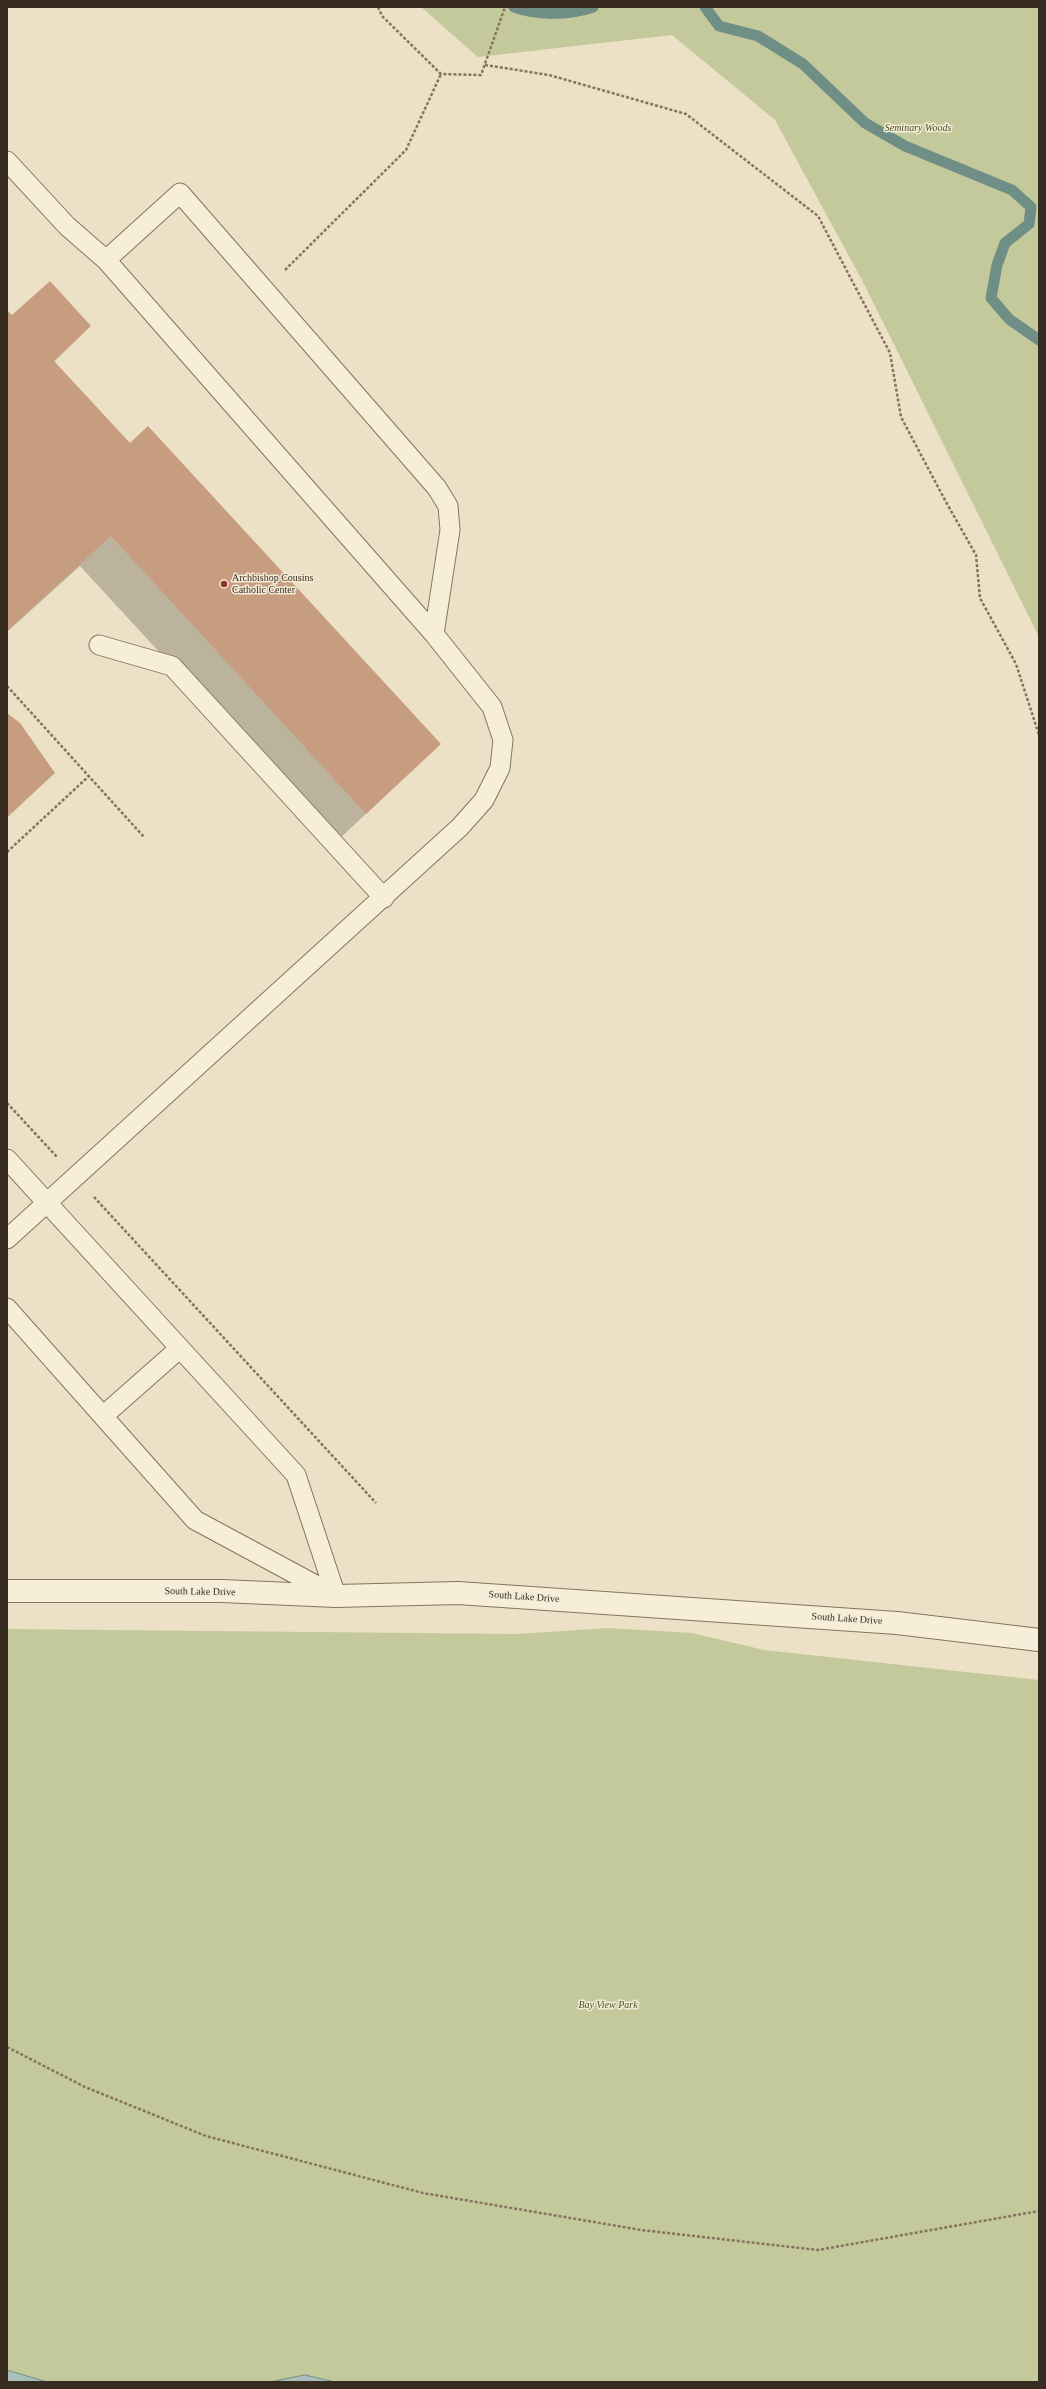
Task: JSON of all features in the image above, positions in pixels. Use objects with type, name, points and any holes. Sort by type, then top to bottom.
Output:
[{"type":"street","name":"South Lake Drive","points":[[7,1591],[222,1591],[336,1596],[466,1593],[897,1623],[1039,1640]]},
{"type":"lane","points":[[7,161],[67,226],[106,260],[434,634],[492,707],[503,740],[500,768],[484,800],[460,827],[384,898],[7,1239]]},
{"type":"lane","points":[[106,260],[180,193],[437,488],[448,506],[450,530],[434,634]]},
{"type":"lane","points":[[100,645],[172,666],[384,898]]},
{"type":"lane","points":[[7,1159],[179,1349],[296,1475],[336,1596]]},
{"type":"lane","points":[[7,1308],[195,1520],[336,1596]]},
{"type":"lane","points":[[103,1416],[179,1349]]},
{"type":"path","points":[[378,7],[382,16],[441,74],[481,75],[505,7]]},
{"type":"path","points":[[485,65],[549,75],[686,114],[818,216],[890,353],[901,417],[976,555],[980,598],[1016,664],[1039,735]]},
{"type":"path","points":[[264,290],[406,150],[441,74]]},
{"type":"path","points":[[7,686],[144,837]]},
{"type":"path","points":[[7,852],[89,776]]},
{"type":"path","points":[[7,1103],[376,1503]]},
{"type":"path","points":[[7,2047],[85,2087],[206,2136],[423,2193],[642,2230],[818,2250],[1039,2211]]},
{"type":"green space","name":"Seminary Woods","points":[[421,7],[1039,7],[1039,637],[864,284],[775,120],[672,35],[478,57]]},
{"type":"green space","name":"Bay View Park","points":[[608,1628],[692,1633],[764,1650],[1039,1680],[1039,2382],[335,2382],[305,2375],[270,2382],[47,2382],[7,2370],[7,1629],[517,1634]]},
{"type":"water","points":[[7,2370],[47,2382],[7,2382]]},
{"type":"water","points":[[305,2375],[335,2382],[270,2382]]},
{"type":"building","name":"Archbishop Cousins Catholic Center","points":[[50,281],[91,326],[54,361],[130,443],[148,426],[441,744],[366,814],[111,536],[7,631],[7,310],[12,315]]},
{"type":"building","points":[[7,713],[20,723],[55,773],[7,817]]},
{"type":"waterway","points":[[514,7],[543,13],[574,12],[593,7]]},
{"type":"waterway","points":[[705,7],[719,26],[758,36],[803,64],[865,123],[905,146],[1012,190],[1031,207],[1029,224],[1005,243],[997,265],[991,298],[1009,319],[1039,340]]},
{"type":"place","name":"Archbishop Cousins Catholic Center","points":[[224,584]]}]
